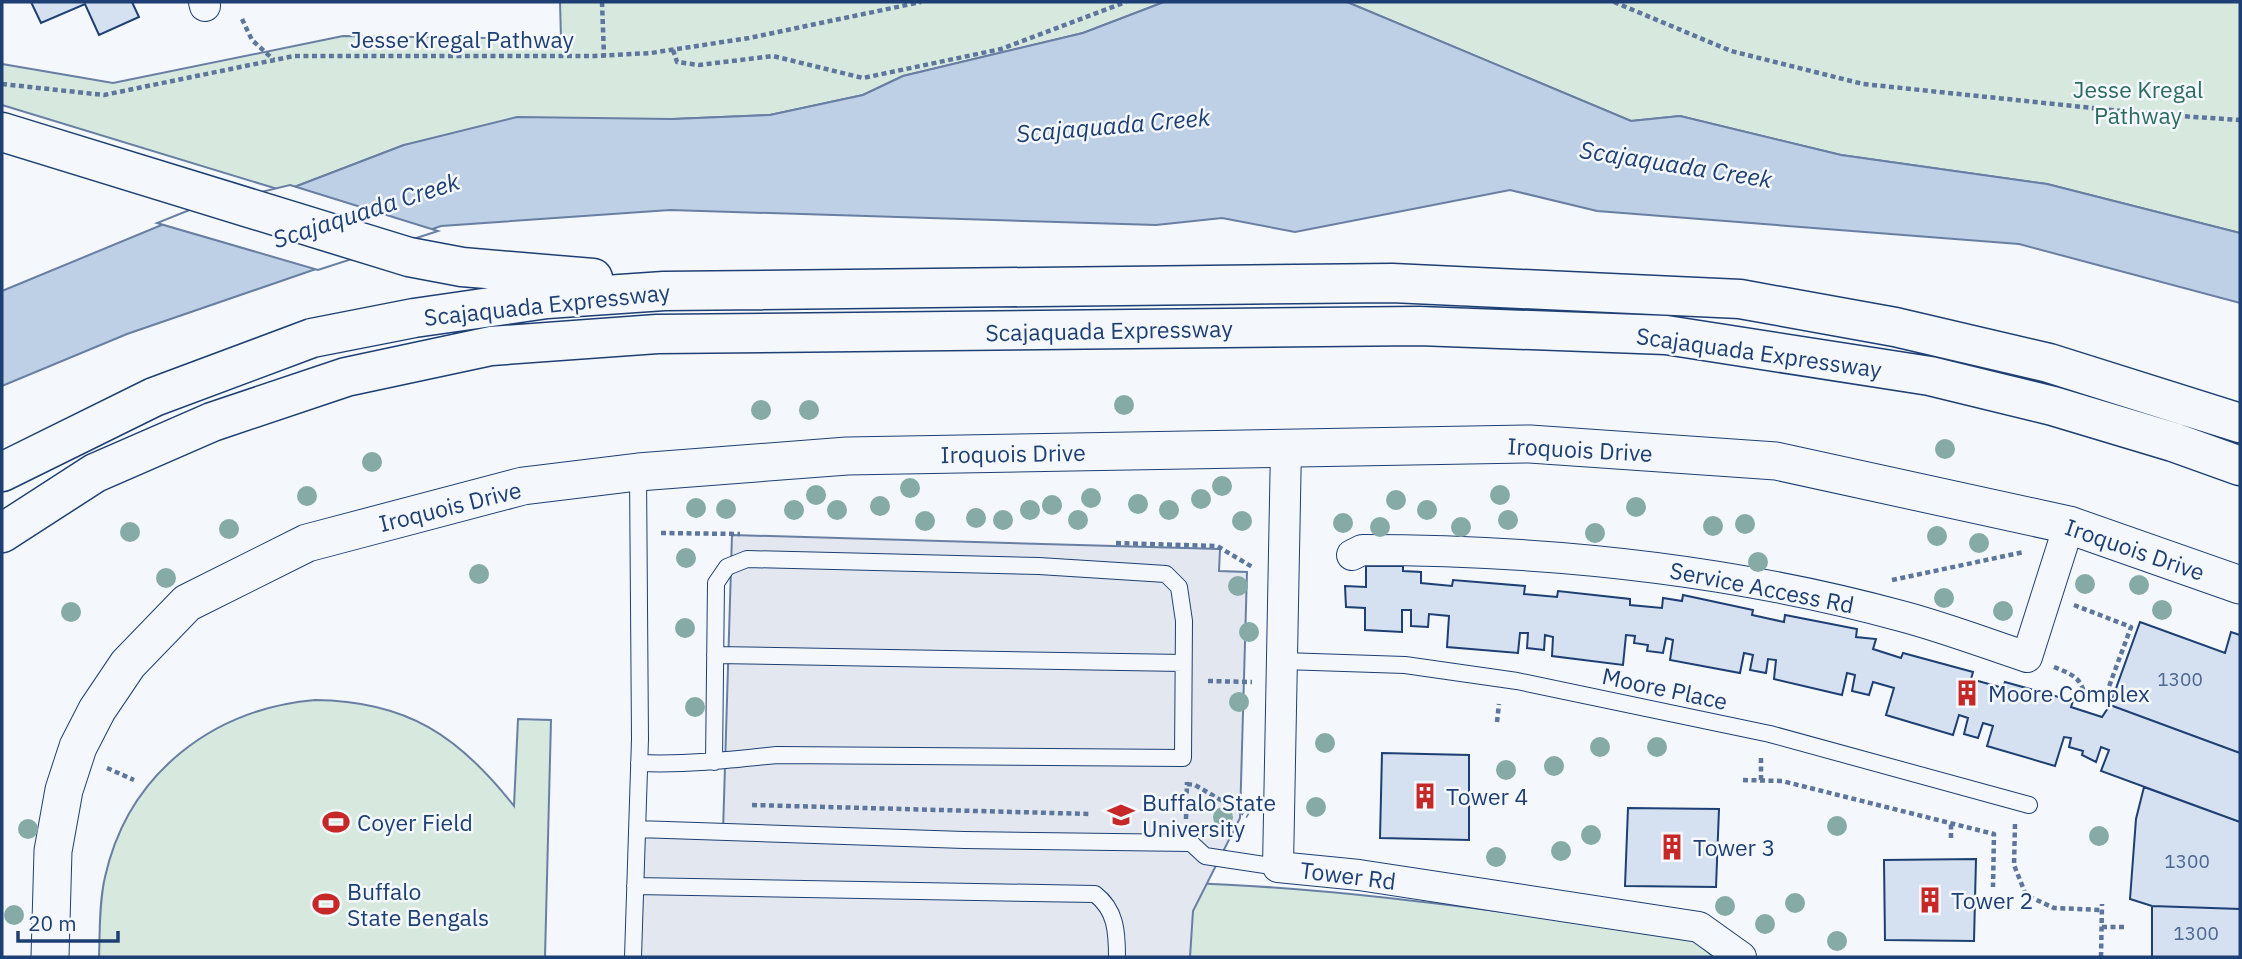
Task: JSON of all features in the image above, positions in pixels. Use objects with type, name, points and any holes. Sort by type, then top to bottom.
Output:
[{"type":"highway","points":[[2,132],[409,257],[462,267],[569,274],[664,291]]},
{"type":"highway","name":"Scajaquada Expressway","points":[[2,472],[154,397],[312,338],[414,317],[534,301],[664,291],[1392,283],[1740,299],[1895,327],[2049,363],[2240,423]]},
{"type":"highway","name":"Scajaquada Expressway","points":[[2,533],[94,473],[212,422],[346,377],[491,346],[657,334],[1419,326],[1666,335],[1930,376],[2053,406],[2173,442],[2240,466]]},
{"type":"street","name":"Iroquois Drive","points":[[50,957],[53,851],[64,790],[78,747],[97,710],[128,664],[187,603],[307,543],[523,486],[638,472],[847,456],[1530,444],[1776,461],[2067,534],[2240,585]]},
{"type":"street","name":"Tower Rd","points":[[1286,447],[1278,867],[1359,875],[1699,927],[1741,957]]},
{"type":"street","points":[[2027,657],[2067,534]]},
{"type":"street","name":"Service Access Rd","points":[[1352,555],[1362,550],[1445,550],[1644,564],[1836,600],[1903,616],[2027,657]]},
{"type":"lane","points":[[633,957],[639,763],[638,472]]},
{"type":"lane","points":[[639,763],[714,762],[776,755],[1183,758],[1184,621],[1179,587],[1166,575],[1039,566],[747,559],[727,567],[716,583],[714,762]]},
{"type":"lane","points":[[715,654],[1183,663]]},
{"type":"lane","name":"Moore Place","points":[[1283,661],[1405,666],[1517,681],[1770,734],[2024,803]]},
{"type":"lane","points":[[637,829],[964,840],[1191,843],[1205,856],[1278,867]]},
{"type":"lane","points":[[635,886],[1095,894],[1106,902],[1113,916],[1116,957]]},
{"type":"path","points":[[602,2],[604,56]]},
{"type":"path","name":"Jesse Kregal Pathway","points":[[2,84],[104,95],[294,55],[604,56],[673,50],[861,16],[921,2]]},
{"type":"path","points":[[673,50],[677,62],[699,65],[773,56],[863,78],[1001,48],[1126,2]]},
{"type":"path","points":[[1614,2],[1731,51],[1863,84],[2150,114],[2240,120]]},
{"type":"path","points":[[242,19],[252,40],[274,60]]},
{"type":"path","points":[[1887,581],[2067,534]]},
{"type":"path","points":[[2047,595],[2131,627],[2107,692]]},
{"type":"path","points":[[2027,657],[2075,675],[2084,686],[2085,702]]},
{"type":"path","points":[[1223,681],[1261,682]]},
{"type":"path","points":[[1497,722],[1499,704]]},
{"type":"path","points":[[1761,752],[1761,779]]},
{"type":"path","points":[[97,763],[134,780]]},
{"type":"path","points":[[1744,780],[1782,781],[1994,834],[1993,887]]},
{"type":"path","points":[[1186,808],[1187,782],[1258,822]]},
{"type":"path","points":[[2024,803],[2014,835],[2014,865],[2026,895],[2054,908],[2102,907],[2101,957]]},
{"type":"path","points":[[750,805],[1104,814]]},
{"type":"path","points":[[1173,816],[1186,817]]},
{"type":"path","points":[[1951,823],[1951,838]]},
{"type":"path","points":[[2102,927],[2126,928]]},
{"type":"green space","points":[[560,2],[1164,2],[1083,33],[903,76],[863,95],[770,115],[673,119],[404,145],[284,191],[2,105],[2,64],[113,83],[343,36],[561,39]]},
{"type":"green space","name":"Jesse Kregal Pathway","points":[[1347,2],[2240,2],[2240,233],[2047,184],[1841,155],[1680,116],[1631,121]]},
{"type":"green space","name":"Coyer Field","points":[[315,700],[377,707],[428,727],[473,760],[514,806],[518,719],[551,720],[545,957],[99,957],[103,887],[116,840],[133,807],[154,778],[180,753],[209,733],[242,717],[277,706]]},
{"type":"green space","points":[[1186,883],[1375,896],[1688,936],[1714,957],[1184,957]]},
{"type":"shaded area","points":[[732,535],[1220,549],[1219,571],[1247,572],[1240,818],[1193,911],[1190,957],[636,957],[642,833],[723,832]]},
{"type":"water","name":"Scajaquada Creek","points":[[1164,2],[1347,2],[1631,121],[1680,116],[1841,155],[2047,184],[2240,233],[2240,303],[2019,244],[1597,211],[1510,190],[1295,232],[1222,218],[1156,225],[670,210],[441,226],[127,334],[2,386],[2,291],[193,212],[284,191],[404,145],[517,117],[673,119],[770,115],[863,95],[903,76],[1083,33]]},
{"type":"pier","points":[[290,185],[438,231],[318,270],[157,223],[192,209]]},
{"type":"building","points":[[31,2],[132,2],[139,17],[99,35],[85,4],[41,23]]},
{"type":"building","name":"Moore Complex","points":[[1366,566],[1403,566],[1403,571],[1421,572],[1421,583],[1452,586],[1453,580],[1525,586],[1524,594],[1557,597],[1558,591],[1630,599],[1630,605],[1662,608],[1663,598],[1682,601],[1683,595],[1753,610],[1752,615],[1784,622],[1785,615],[1857,629],[1856,637],[1876,639],[1873,649],[1901,658],[1903,653],[1973,672],[1971,679],[2003,688],[2005,682],[2073,701],[2071,707],[2102,717],[2110,705],[2240,753],[2240,822],[2101,771],[2109,750],[2101,747],[2096,762],[2082,755],[2083,751],[2069,747],[2071,738],[2064,737],[2055,766],[1987,746],[1993,726],[1983,723],[1978,738],[1964,734],[1968,718],[1959,715],[1953,735],[1886,715],[1894,688],[1873,682],[1869,695],[1852,691],[1855,675],[1847,673],[1842,695],[1774,679],[1776,660],[1768,659],[1766,673],[1750,670],[1753,655],[1744,653],[1740,673],[1670,660],[1673,640],[1666,638],[1663,653],[1647,651],[1648,645],[1634,643],[1635,636],[1626,635],[1623,665],[1552,656],[1553,637],[1545,635],[1544,650],[1527,648],[1528,633],[1520,633],[1518,653],[1447,647],[1449,616],[1429,614],[1428,627],[1411,626],[1411,610],[1402,610],[1402,632],[1365,630],[1365,608],[1346,607],[1345,586],[1366,587]]},
{"type":"building","points":[[2140,622],[2225,653],[2231,632],[2240,635],[2240,753],[2110,705]]},
{"type":"building","name":"Tower 4","points":[[1382,753],[1469,755],[1469,840],[1380,838]]},
{"type":"building","points":[[2144,787],[2240,822],[2240,909],[2152,906],[2130,899],[2136,819]]},
{"type":"building","name":"Tower 3","points":[[1628,808],[1719,809],[1716,887],[1625,886]]},
{"type":"building","name":"Tower 2","points":[[1976,859],[1974,941],[1885,940],[1884,860]]},
{"type":"building","points":[[2152,906],[2240,909],[2240,957],[2152,957]]},
{"type":"place","name":"Moore Complex","points":[[1967,693]]},
{"type":"place","name":"Tower 4","points":[[1425,796]]},
{"type":"place","name":"Buffalo State University","points":[[1121,815]]},
{"type":"place","name":"Coyer Field","points":[[336,822]]},
{"type":"place","name":"Tower 3","points":[[1672,847]]},
{"type":"place","name":"Tower 2","points":[[1930,900]]},
{"type":"place","name":"Buffalo State Bengals","points":[[326,904]]}]
